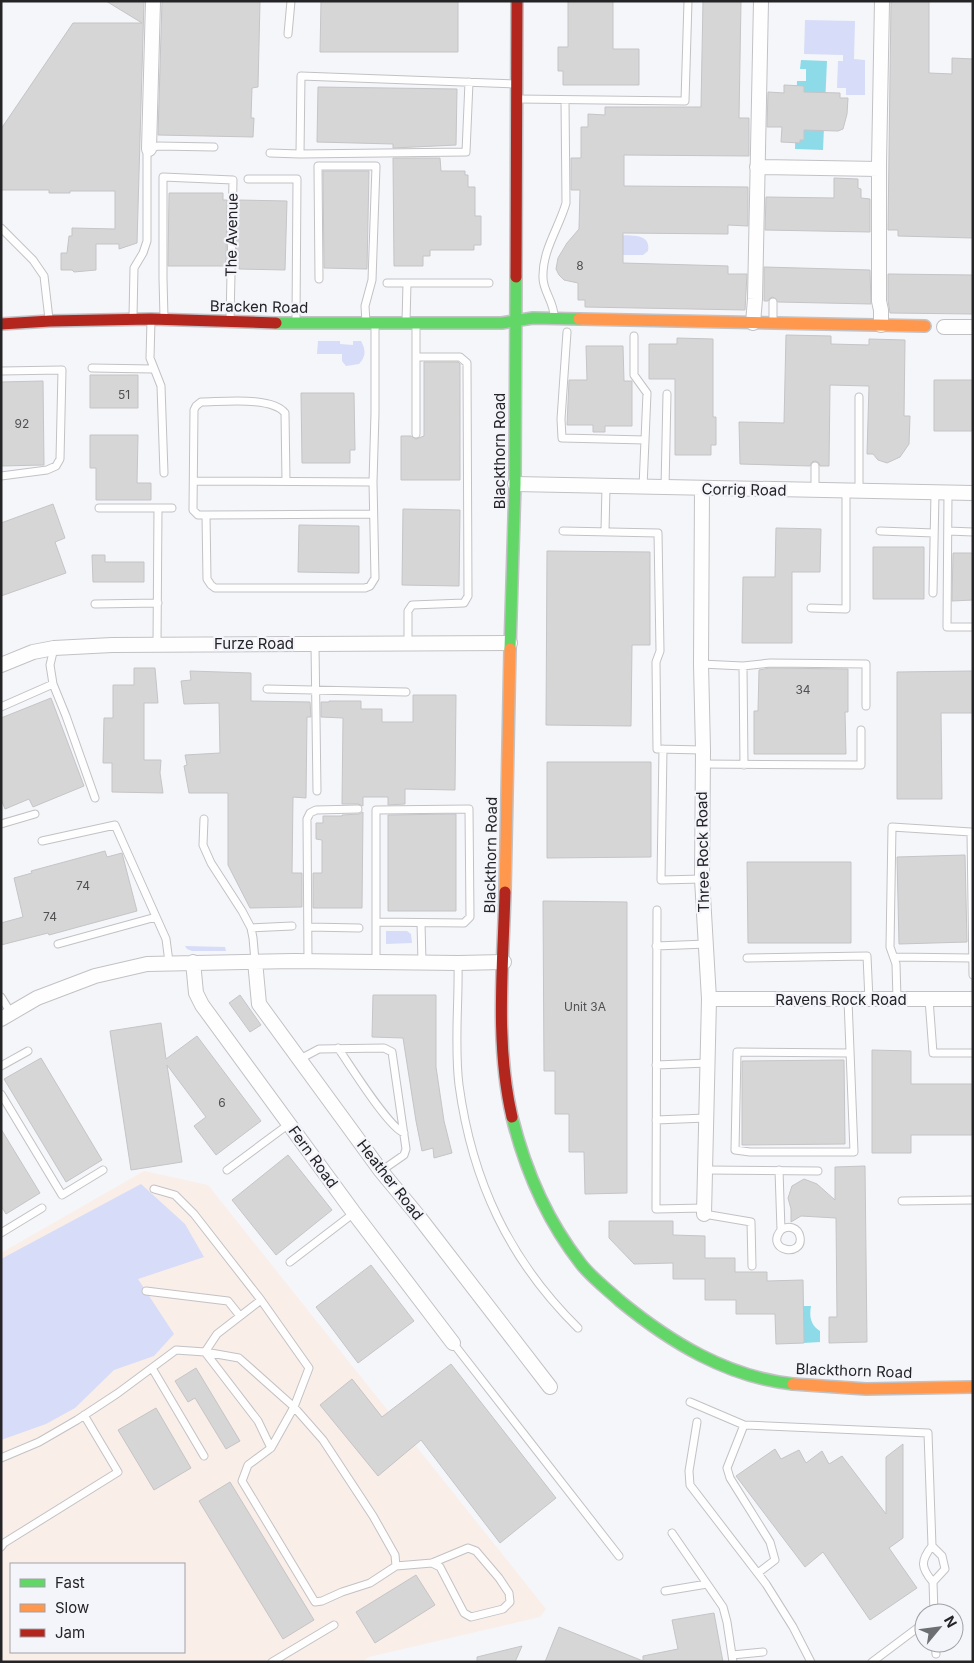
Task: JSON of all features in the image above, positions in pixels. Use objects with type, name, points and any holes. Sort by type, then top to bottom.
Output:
[{"type":"street","points":[[149,149],[153,1]]},
{"type":"street","name":"Blackthorn Road","points":[[517,1],[515,484],[502,1037],[504,1074],[510,1108],[522,1151],[550,1218],[582,1266],[645,1322],[686,1349],[736,1372],[771,1381],[825,1388],[973,1387]]},
{"type":"street","points":[[752,323],[755,300],[761,1]]},
{"type":"street","points":[[881,325],[879,301],[879,169],[882,1]]},
{"type":"street","points":[[757,167],[879,169]]},
{"type":"street","name":"Bracken Road","points":[[1,324],[133,319],[370,324],[502,323],[532,318],[881,325],[926,321]]},
{"type":"street","points":[[944,327],[973,327]]},
{"type":"street","name":"Corrig Road","points":[[515,484],[973,493]]},
{"type":"street","name":"Three Rock Road","points":[[702,489],[702,879],[709,1000],[704,1211]]},
{"type":"street","name":"Furze Road","points":[[1,665],[33,652],[54,648],[157,644],[408,645],[510,643]]},
{"type":"street","points":[[6,1016],[37,998],[95,976],[147,964],[254,961],[504,962]]},
{"type":"street","name":"Heather Road","points":[[254,961],[259,1004],[381,1171],[419,1217],[550,1387]]},
{"type":"street","name":"Fern Road","points":[[193,962],[198,999],[354,1213],[453,1343]]},
{"type":"street","name":"Ravens Rock Road","points":[[709,1000],[929,1000],[973,997]]},
{"type":"lane","points":[[288,34],[291,1]]},
{"type":"lane","points":[[516,99],[685,101],[688,1]]},
{"type":"lane","points":[[300,154],[301,76],[516,84]]},
{"type":"lane","points":[[270,153],[466,152],[469,82]]},
{"type":"lane","points":[[554,319],[554,312],[543,280],[543,266],[566,203],[565,100]]},
{"type":"lane","points":[[133,319],[134,268],[143,253],[147,241],[149,149],[158,146],[214,147]]},
{"type":"lane","points":[[206,515],[207,579],[211,586],[215,588],[365,588],[370,586],[375,578],[373,482],[376,414],[370,324],[366,306],[372,280],[376,166],[318,166],[320,279]]},
{"type":"lane","name":"The Avenue","points":[[164,319],[162,278],[164,177],[233,180],[230,322]]},
{"type":"lane","points":[[248,179],[298,179],[296,323]]},
{"type":"lane","points":[[1,228],[33,260],[44,276],[50,321]]},
{"type":"lane","points":[[387,283],[489,283]]},
{"type":"lane","points":[[407,283],[416,357],[416,434]]},
{"type":"lane","points":[[773,302],[773,323]]},
{"type":"lane","points":[[152,319],[150,358],[161,386],[164,473]]},
{"type":"lane","points":[[568,332],[561,419],[562,438],[645,440]]},
{"type":"lane","points":[[634,336],[634,375],[646,393],[643,488]]},
{"type":"lane","points":[[408,645],[408,611],[412,605],[464,604],[468,596],[467,363],[460,357],[416,357]]},
{"type":"lane","points":[[92,368],[153,368]]},
{"type":"lane","points":[[1,372],[62,370],[60,459],[56,466],[47,470],[1,476]]},
{"type":"lane","points":[[665,488],[669,411],[667,394]]},
{"type":"lane","points":[[811,608],[846,609],[852,492],[862,408],[859,397]]},
{"type":"lane","points":[[286,481],[285,413],[282,409],[266,402],[198,403],[194,410],[194,510],[198,515],[373,514]]},
{"type":"lane","points":[[815,466],[815,491]]},
{"type":"lane","points":[[194,481],[373,482]]},
{"type":"lane","points":[[606,487],[606,531]]},
{"type":"lane","points":[[941,493],[948,531],[947,627],[973,626]]},
{"type":"lane","points":[[932,593],[934,534],[941,493]]},
{"type":"lane","points":[[99,508],[172,508]]},
{"type":"lane","points":[[157,644],[158,508]]},
{"type":"lane","points":[[880,531],[934,534]]},
{"type":"lane","points":[[948,531],[973,532]]},
{"type":"lane","points":[[563,532],[658,533],[660,651],[656,662],[657,749],[744,765],[861,764],[861,730]]},
{"type":"lane","points":[[94,604],[158,603]]},
{"type":"lane","points":[[315,645],[317,792]]},
{"type":"lane","points":[[54,648],[50,664],[53,684],[95,798]]},
{"type":"lane","points":[[701,664],[743,666],[770,663],[866,664],[866,706]]},
{"type":"lane","points":[[743,666],[744,765]]},
{"type":"lane","points":[[1,707],[53,684]]},
{"type":"lane","points":[[267,689],[406,692]]},
{"type":"lane","points":[[663,749],[661,880],[702,879]]},
{"type":"lane","points":[[308,961],[307,819],[310,813],[316,810],[358,809]]},
{"type":"lane","points":[[376,922],[464,923],[470,918],[469,809],[376,810],[376,922],[376,962]]},
{"type":"lane","points":[[1,824],[35,814]]},
{"type":"lane","points":[[204,819],[203,845],[211,863],[251,928],[254,938],[254,961]]},
{"type":"lane","points":[[42,841],[115,826],[166,939],[169,962]]},
{"type":"lane","points":[[897,1000],[896,964],[890,947],[892,826],[972,832],[973,975]]},
{"type":"lane","points":[[656,910],[656,1209],[704,1211],[751,1222],[752,1266]]},
{"type":"lane","points":[[58,944],[156,916]]},
{"type":"lane","points":[[420,923],[422,962]]},
{"type":"lane","points":[[251,928],[292,926]]},
{"type":"lane","points":[[309,927],[359,928]]},
{"type":"lane","points":[[656,946],[706,944]]},
{"type":"lane","points":[[747,958],[867,956],[869,1000]]},
{"type":"lane","points":[[894,957],[972,958]]},
{"type":"lane","points":[[458,963],[459,1083],[470,1141],[485,1190],[507,1237],[522,1262],[547,1295],[578,1328]]},
{"type":"lane","points":[[1,997],[6,1016]]},
{"type":"lane","points":[[848,1000],[854,1152],[750,1152],[735,1150],[737,1052],[850,1053]]},
{"type":"lane","points":[[929,1000],[933,1053],[973,1053]]},
{"type":"lane","points":[[338,1048],[387,1119],[399,1132],[404,1133]]},
{"type":"lane","points":[[300,1059],[319,1049],[384,1048],[392,1052],[406,1149],[404,1155],[381,1171]]},
{"type":"lane","points":[[1,1066],[28,1050]]},
{"type":"lane","points":[[656,1065],[708,1063]]},
{"type":"lane","points":[[1,1094],[62,1195],[104,1170]]},
{"type":"lane","points":[[656,1120],[706,1118]]},
{"type":"lane","points":[[227,1170],[289,1124]]},
{"type":"lane","points":[[705,1170],[818,1171]]},
{"type":"lane","points":[[778,1170],[781,1230]]},
{"type":"lane","points":[[154,1189],[175,1195],[194,1214],[261,1300],[309,1368],[294,1408],[272,1448],[248,1465],[242,1481],[315,1602],[322,1602],[342,1592],[370,1583],[396,1566],[432,1563],[468,1548],[476,1552],[509,1593],[510,1602],[503,1609],[471,1617],[464,1613],[440,1567],[432,1563]]},
{"type":"lane","points":[[902,1201],[973,1200]]},
{"type":"lane","points":[[1,1233],[42,1208]]},
{"type":"lane","points":[[290,1262],[354,1213]]},
{"type":"lane","points":[[146,1291],[228,1301],[240,1316]]},
{"type":"lane","points":[[206,1352],[216,1334],[261,1300]]},
{"type":"lane","points":[[453,1343],[619,1556]]},
{"type":"lane","points":[[1,1458],[39,1442],[84,1415],[176,1350],[206,1352],[239,1358],[294,1408],[323,1440],[374,1516],[395,1555],[396,1566]]},
{"type":"lane","points":[[206,1352],[258,1421],[272,1448]]},
{"type":"lane","points":[[152,1368],[204,1456]]},
{"type":"lane","points":[[690,1402],[744,1425],[928,1433],[932,1546],[942,1556],[945,1569],[933,1582]]},
{"type":"lane","points":[[1,1547],[118,1472],[84,1415]]},
{"type":"lane","points":[[698,1422],[689,1471],[690,1485],[766,1584],[793,1627],[811,1662]]},
{"type":"lane","points":[[744,1425],[727,1468],[730,1478],[770,1542],[775,1560],[758,1573]]},
{"type":"lane","points":[[672,1533],[723,1607],[733,1658],[763,1652]]},
{"type":"lane","points":[[932,1546],[925,1554],[923,1566],[925,1573],[933,1582],[934,1603]]},
{"type":"lane","points":[[665,1591],[707,1584]]},
{"type":"lane","points":[[272,1662],[334,1625]]},
{"type":"lane","points":[[872,1662],[914,1630]]},
{"type":"shaded area","points":[[805,20],[855,21],[854,59],[865,60],[865,95],[846,95],[846,88],[837,88],[838,61],[843,61],[843,55],[804,54]]},
{"type":"shaded area","points":[[622,235],[641,237],[647,241],[648,251],[643,255],[622,255]]},
{"type":"shaded area","points":[[318,341],[340,341],[340,344],[353,345],[353,341],[361,341],[364,347],[364,356],[359,364],[346,366],[342,361],[342,354],[317,354]]},
{"type":"shaded area","points":[[386,931],[407,931],[411,934],[412,943],[386,944]]},
{"type":"shaded area","points":[[185,946],[225,947],[226,951],[192,951]]},
{"type":"shaded area","points":[[144,1171],[208,1185],[546,1609],[540,1617],[369,1657],[362,1662],[1,1662],[1,1253]]},
{"type":"shaded area","points":[[141,1184],[185,1224],[204,1257],[138,1279],[174,1334],[154,1356],[114,1370],[75,1408],[46,1424],[1,1440],[1,1259]]},
{"type":"water","points":[[801,60],[827,61],[823,150],[795,149],[797,81],[806,81],[806,69],[800,69]]},
{"type":"water","points":[[803,1306],[811,1306],[811,1320],[820,1331],[820,1342],[804,1343]]},
{"type":"building","points":[[106,1],[144,1],[137,243],[119,249],[119,244],[96,244],[96,270],[74,272],[72,270],[61,270],[61,253],[67,253],[69,236],[72,236],[72,228],[115,229],[115,191],[49,193],[49,190],[1,190],[1,129],[73,23],[142,23]]},
{"type":"building","points":[[162,1],[260,1],[258,87],[252,88],[251,118],[254,118],[253,137],[158,135]]},
{"type":"building","points":[[321,1],[458,1],[458,52],[320,52]]},
{"type":"building","points":[[568,1],[613,1],[613,49],[639,49],[639,85],[563,85],[563,71],[558,71],[558,47],[568,47]]},
{"type":"building","points":[[703,1],[741,1],[739,118],[749,118],[749,156],[624,155],[624,186],[748,187],[748,226],[728,225],[728,234],[623,233],[623,263],[728,266],[728,274],[747,274],[745,310],[585,307],[585,300],[578,300],[578,283],[564,280],[556,269],[558,258],[567,243],[579,229],[580,190],[571,190],[571,158],[581,158],[581,127],[588,127],[588,114],[605,115],[605,107],[701,107]]},
{"type":"building","points":[[891,1],[929,1],[929,73],[952,74],[952,58],[973,59],[973,238],[898,236],[898,230],[888,230]]},
{"type":"building","points":[[784,85],[804,86],[804,92],[840,93],[840,98],[848,98],[847,114],[843,129],[838,131],[804,130],[804,140],[800,140],[800,143],[781,142],[782,127],[767,127],[768,92],[784,93]]},
{"type":"building","points":[[318,87],[457,89],[456,145],[393,148],[393,144],[317,142]]},
{"type":"building","points":[[393,158],[440,158],[441,171],[465,171],[465,175],[468,175],[468,187],[475,187],[475,216],[481,216],[481,245],[474,245],[474,250],[430,250],[430,256],[423,256],[423,266],[394,266]]},
{"type":"building","points":[[323,171],[369,171],[367,269],[324,268]]},
{"type":"building","points":[[834,178],[858,179],[861,198],[870,199],[870,232],[765,230],[766,197],[834,198]]},
{"type":"building","points":[[169,193],[223,193],[223,200],[227,200],[226,266],[168,266]]},
{"type":"building","points":[[238,200],[287,201],[285,270],[239,269],[239,266],[236,266]]},
{"type":"building","points":[[764,267],[870,270],[871,304],[778,302],[773,297],[768,301],[764,301]]},
{"type":"building","points":[[888,274],[973,275],[973,314],[890,313]]},
{"type":"building","points":[[786,335],[831,336],[831,344],[869,345],[869,339],[905,340],[904,416],[910,416],[909,444],[900,457],[887,463],[878,460],[873,454],[867,454],[869,386],[830,385],[829,466],[820,466],[815,461],[810,466],[740,464],[739,422],[784,423]]},
{"type":"building","points":[[677,338],[713,339],[713,417],[716,417],[716,445],[711,445],[711,455],[675,455],[675,379],[649,379],[649,344],[677,344]]},
{"type":"building","points":[[586,346],[623,346],[624,381],[632,381],[632,426],[605,426],[605,432],[593,432],[593,425],[567,425],[569,380],[587,380]]},
{"type":"building","points":[[424,362],[458,362],[460,364],[460,480],[401,480],[401,436],[411,436],[416,439],[424,436]]},
{"type":"building","points":[[90,375],[138,375],[138,408],[90,408]]},
{"type":"building","points":[[934,380],[973,380],[973,431],[934,431]]},
{"type":"building","points":[[43,381],[44,465],[1,466],[1,382]]},
{"type":"building","points":[[301,393],[354,393],[355,450],[350,450],[350,463],[302,463]]},
{"type":"building","points":[[90,435],[138,435],[137,483],[151,483],[151,500],[96,500],[96,468],[90,468]]},
{"type":"building","points":[[53,504],[65,538],[55,542],[66,573],[1,596],[1,523]]},
{"type":"building","points":[[403,509],[460,510],[459,586],[402,585]]},
{"type":"building","points":[[299,525],[359,526],[359,573],[298,572]]},
{"type":"building","points":[[776,528],[821,529],[820,572],[792,572],[792,643],[742,643],[743,577],[775,577]]},
{"type":"building","points":[[873,547],[924,547],[924,599],[873,599]]},
{"type":"building","points":[[547,551],[650,552],[650,645],[632,645],[631,726],[546,725]]},
{"type":"building","points":[[953,553],[973,553],[973,600],[952,601]]},
{"type":"building","points":[[92,555],[105,555],[105,562],[144,562],[144,582],[93,582]]},
{"type":"building","points":[[134,668],[155,668],[158,703],[144,703],[144,760],[161,760],[160,773],[163,793],[112,792],[112,763],[103,763],[104,718],[113,718],[113,685],[134,685]]},
{"type":"building","points":[[770,668],[848,669],[848,712],[845,712],[846,754],[754,754],[754,711],[758,711],[759,670]]},
{"type":"building","points":[[190,671],[251,673],[251,701],[310,702],[311,717],[307,717],[306,798],[293,797],[292,873],[302,873],[302,907],[250,908],[228,865],[228,793],[189,793],[184,766],[187,765],[185,755],[220,753],[219,703],[184,704],[181,681],[191,680]]},
{"type":"building","points":[[973,671],[973,713],[941,713],[942,799],[897,799],[897,672]]},
{"type":"building","points":[[413,695],[456,695],[455,790],[405,789],[405,804],[388,805],[388,797],[363,797],[363,806],[358,804],[342,804],[343,718],[321,717],[321,702],[361,701],[361,709],[382,709],[382,722],[413,722]]},
{"type":"building","points":[[51,698],[84,786],[33,807],[29,799],[5,809],[1,799],[1,718]]},
{"type":"building","points":[[547,762],[651,762],[651,857],[547,858]]},
{"type":"building","points":[[363,812],[362,908],[313,908],[313,873],[322,873],[322,840],[316,839],[316,823],[323,823],[323,816],[342,816]]},
{"type":"building","points":[[456,814],[456,911],[388,911],[388,815]]},
{"type":"building","points":[[105,851],[107,857],[122,853],[137,911],[49,935],[48,933],[1,945],[1,923],[23,917],[14,878],[32,873],[31,871]]},
{"type":"building","points":[[965,855],[967,942],[899,944],[897,857]]},
{"type":"building","points":[[747,862],[851,862],[851,943],[748,943]]},
{"type":"building","points":[[543,901],[627,902],[627,1193],[585,1194],[584,1152],[569,1152],[569,1114],[555,1114],[555,1071],[544,1071]]},
{"type":"building","points":[[240,995],[261,1025],[250,1032],[229,1003]]},
{"type":"building","points":[[373,995],[436,995],[436,1067],[444,1121],[452,1153],[434,1158],[433,1148],[422,1151],[403,1038],[372,1037]]},
{"type":"building","points":[[161,1023],[166,1059],[197,1036],[261,1121],[216,1155],[194,1126],[206,1117],[167,1065],[182,1162],[131,1170],[110,1031]]},
{"type":"building","points":[[872,1050],[911,1051],[911,1084],[973,1084],[973,1135],[911,1135],[911,1153],[872,1153]]},
{"type":"building","points":[[41,1058],[102,1160],[66,1182],[4,1079]]},
{"type":"building","points":[[844,1060],[845,1144],[742,1145],[742,1061]]},
{"type":"building","points":[[1,1129],[40,1193],[6,1214],[1,1206]]},
{"type":"building","points":[[288,1155],[332,1210],[276,1255],[232,1200]]},
{"type":"building","points":[[865,1166],[867,1342],[829,1343],[829,1317],[837,1317],[836,1218],[801,1216],[791,1222],[791,1209],[788,1198],[792,1186],[804,1179],[817,1184],[835,1200],[835,1167]]},
{"type":"building","points":[[609,1221],[673,1221],[673,1235],[705,1236],[705,1258],[735,1258],[735,1272],[767,1272],[767,1281],[803,1280],[804,1343],[776,1344],[775,1314],[736,1314],[736,1300],[705,1300],[705,1279],[673,1279],[673,1263],[634,1264],[609,1238]]},
{"type":"building","points":[[371,1265],[414,1321],[358,1363],[316,1307]]},
{"type":"building","points":[[451,1364],[556,1498],[500,1543],[421,1440],[378,1476],[320,1405],[352,1379],[382,1417]]},
{"type":"building","points":[[196,1368],[240,1441],[226,1449],[195,1398],[188,1402],[175,1381]]},
{"type":"building","points":[[156,1408],[191,1468],[154,1490],[118,1430]]},
{"type":"building","points":[[903,1444],[903,1538],[889,1548],[917,1588],[870,1620],[823,1552],[805,1567],[736,1476],[775,1449],[781,1459],[799,1450],[806,1463],[822,1451],[829,1464],[842,1456],[886,1514],[886,1457]]},
{"type":"building","points":[[230,1482],[314,1620],[283,1639],[199,1501]]},
{"type":"building","points":[[416,1575],[435,1605],[375,1643],[356,1612]]},
{"type":"building","points":[[714,1613],[723,1662],[545,1662],[559,1627],[643,1661],[643,1656],[678,1649],[672,1620]]},
{"type":"building","points":[[522,1646],[515,1662],[477,1662],[477,1657]]},
{"type":"traffic: fast","points":[[510,649],[515,484],[516,277]]},
{"type":"traffic: fast","points":[[276,323],[502,323],[533,318],[579,319]]},
{"type":"traffic: fast","points":[[512,1117],[531,1175],[548,1213],[569,1248],[595,1279],[639,1316],[700,1355],[745,1374],[793,1384]]},
{"type":"traffic: slow","points":[[579,319],[925,326]]},
{"type":"traffic: slow","points":[[505,892],[510,649]]},
{"type":"traffic: slow","points":[[793,1384],[866,1389],[973,1387]]},
{"type":"traffic: jam","points":[[516,277],[517,1]]},
{"type":"traffic: jam","points":[[1,324],[151,319],[276,323]]},
{"type":"traffic: jam","points":[[505,892],[501,1005],[503,1061],[512,1117]]}]
